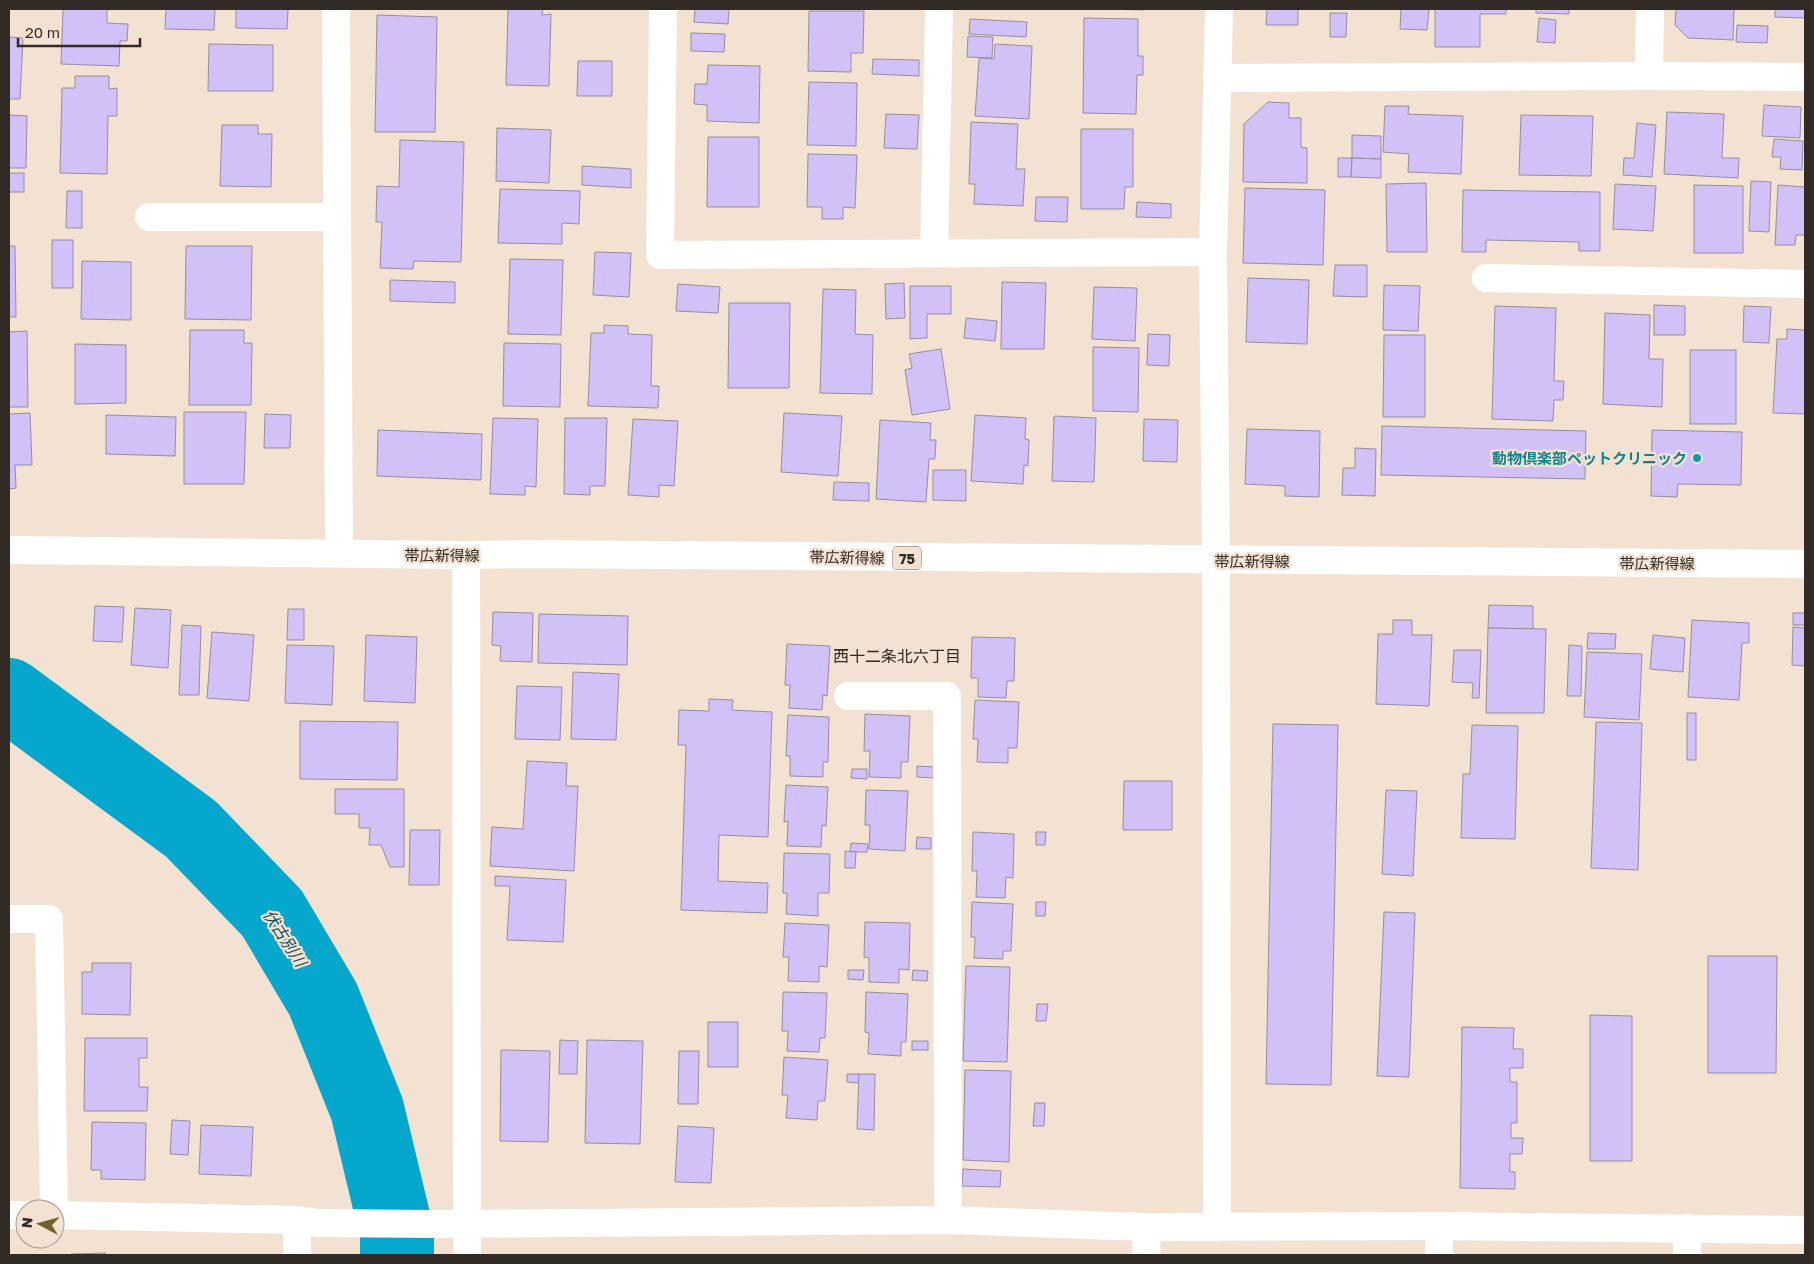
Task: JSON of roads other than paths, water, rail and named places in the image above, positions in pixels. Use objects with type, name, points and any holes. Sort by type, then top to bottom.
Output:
[{"type":"street","points":[[336,9],[339,553]]},
{"type":"street","points":[[663,9],[660,255],[1213,252]]},
{"type":"street","points":[[934,253],[939,9]]},
{"type":"street","points":[[1217,1227],[1216,560],[1213,252],[1219,78],[1219,9]]},
{"type":"street","points":[[1649,76],[1650,9]]},
{"type":"street","points":[[1219,78],[1805,77]]},
{"type":"street","points":[[149,217],[337,217]]},
{"type":"street","points":[[1486,278],[1805,284]]},
{"type":"street","name":"帯広新得線","points":[[9,550],[1805,564]]},
{"type":"street","points":[[466,555],[467,1255]]},
{"type":"street","points":[[848,696],[947,696],[948,1220]]},
{"type":"street","points":[[9,919],[49,919],[54,1199]]},
{"type":"street","points":[[65,1215],[435,1224],[948,1220],[1147,1227],[1439,1226],[1805,1230]]},
{"type":"street","points":[[297,1255],[308,1221]]},
{"type":"street","points":[[1438,1255],[1439,1226]]},
{"type":"street","points":[[1146,1255],[1147,1227]]},
{"type":"street","points":[[1687,1228],[1687,1255]]},
{"type":"waterway","name":"伏古別川","points":[[9,695],[191,829],[272,913],[323,999],[367,1109],[397,1234],[397,1255]]},
{"type":"place","name":"動物倶楽部ペットクリニック","points":[[1697,458]]},
{"type":"district","name":"西十二条北六丁目","points":[[897,656]]}]
